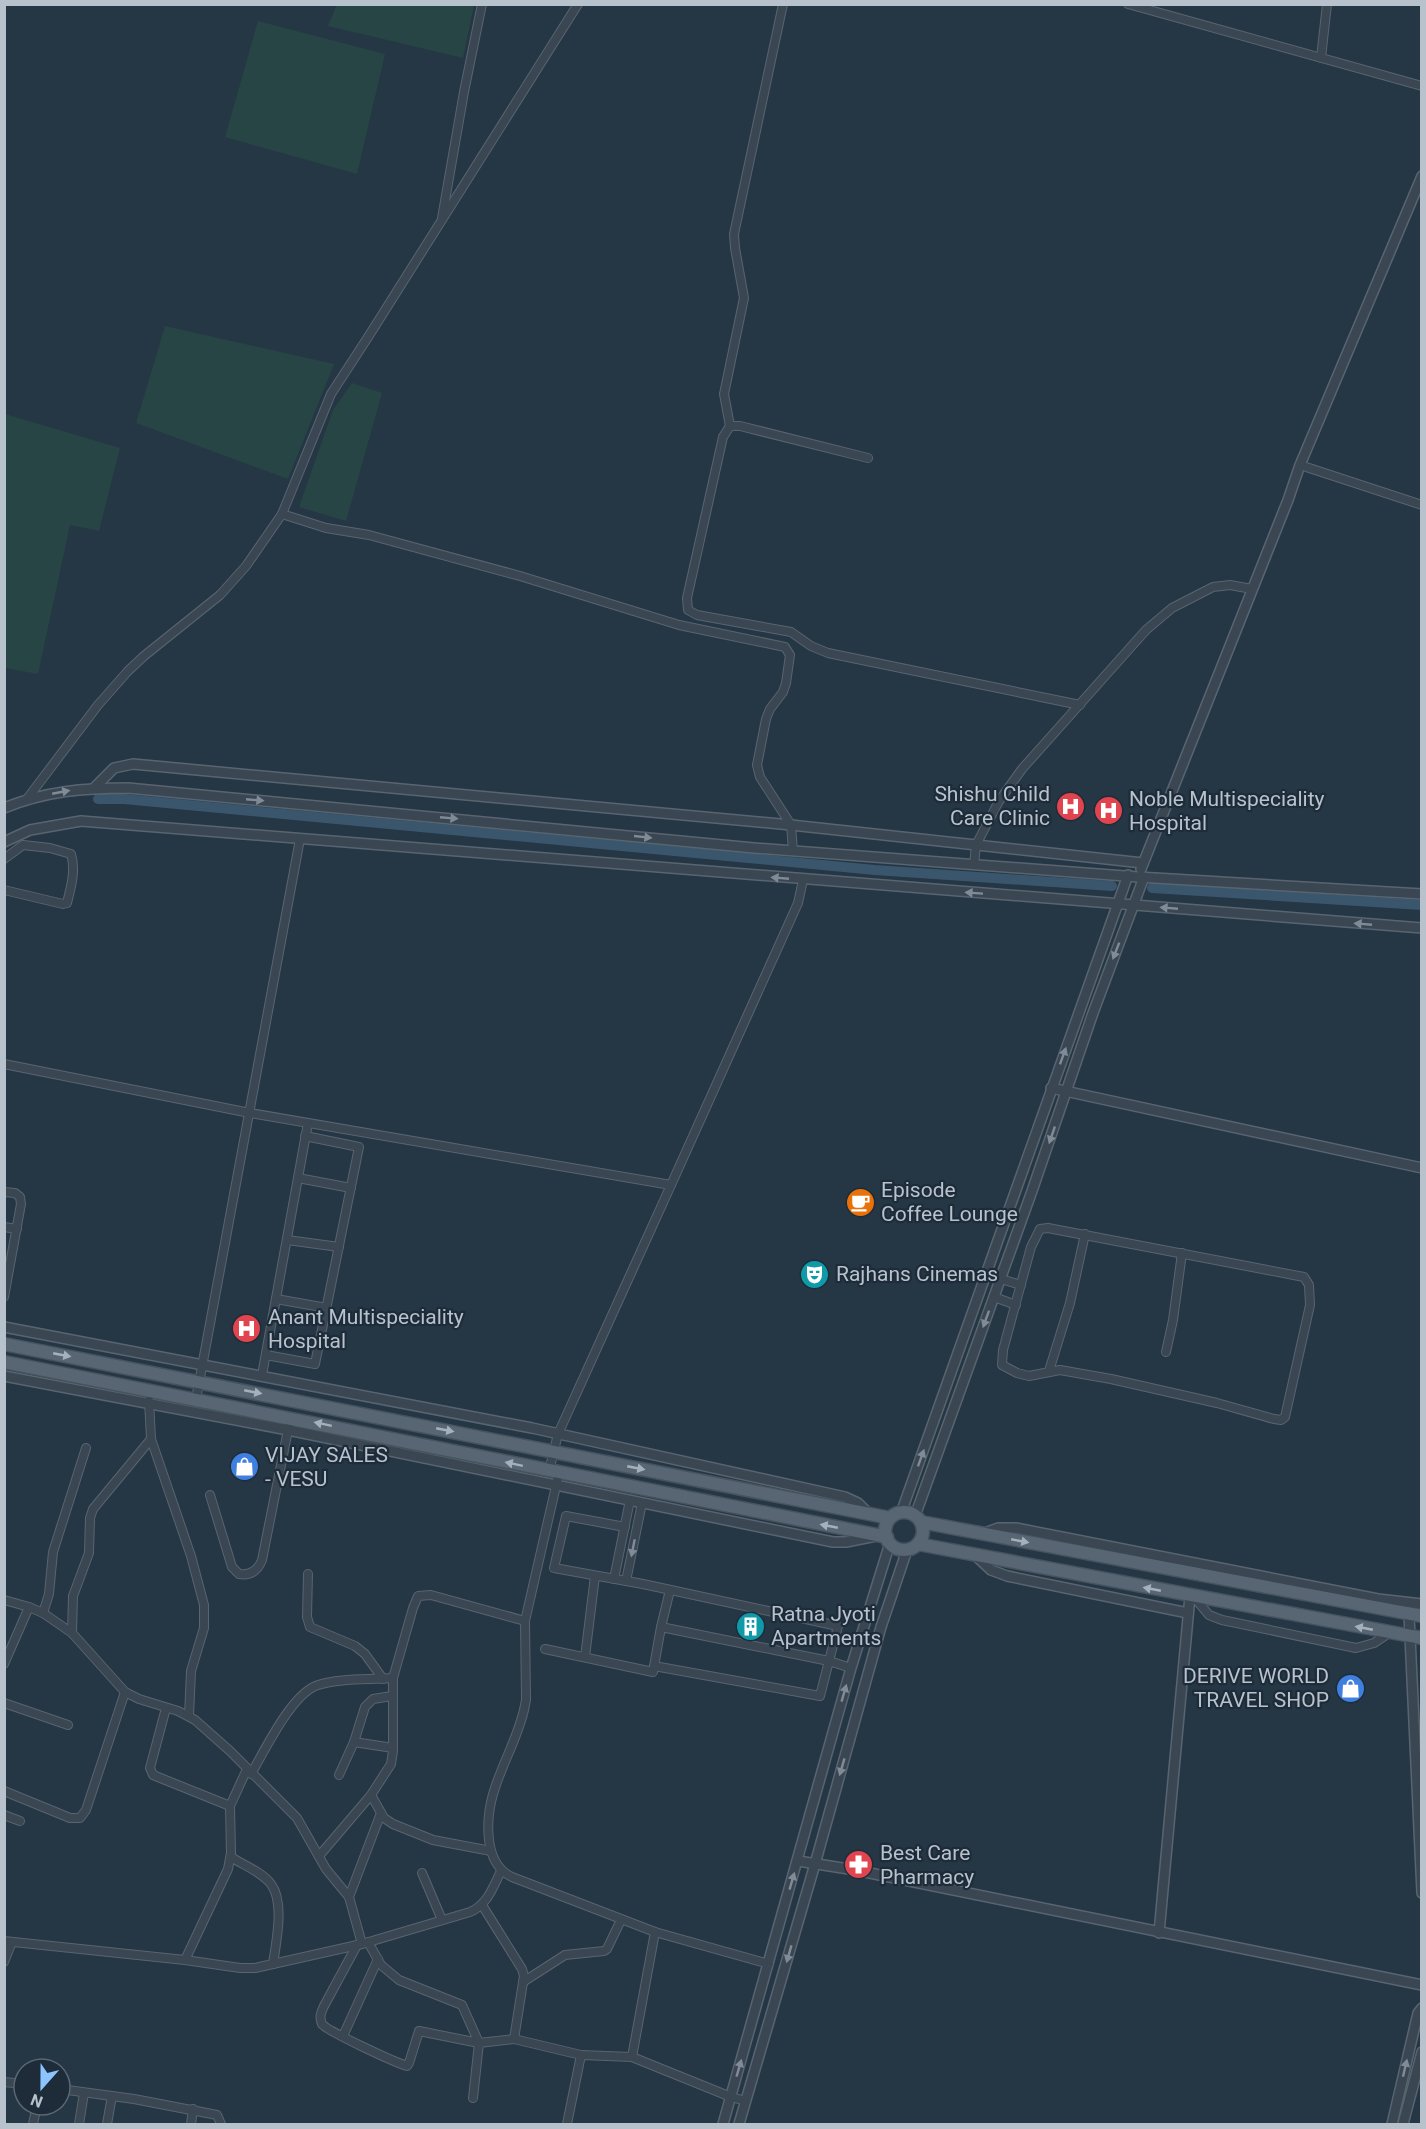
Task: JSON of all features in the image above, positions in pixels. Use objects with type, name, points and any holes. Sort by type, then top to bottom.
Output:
[{"type":"main road","points":[[4,1344],[869,1514],[918,1519],[982,1534],[1415,1615]]},
{"type":"main road","points":[[4,1362],[196,1400],[289,1424],[885,1538],[901,1549],[913,1547],[975,1555],[1416,1637]]},
{"type":"main road","points":[[885,1538],[886,1530],[896,1516]]},
{"type":"main road","points":[[913,1547],[923,1534],[918,1519]]},
{"type":"street","points":[[442,222],[464,92],[482,4]]},
{"type":"street","points":[[27,799],[110,691],[144,656],[230,585],[246,566],[282,514],[331,394],[578,4]]},
{"type":"street","points":[[783,4],[734,234],[744,298],[723,394],[730,426],[723,437],[687,598],[688,610],[692,613],[791,632],[811,646],[828,653],[1080,705]]},
{"type":"street","points":[[1128,4],[1422,86]]},
{"type":"street","points":[[1321,58],[1327,4]]},
{"type":"street","points":[[896,1516],[1119,903],[1143,863],[1300,465],[1422,176]]},
{"type":"street","points":[[730,426],[740,426],[867,458]]},
{"type":"street","points":[[1300,465],[1422,505]]},
{"type":"street","points":[[282,514],[326,528],[369,535],[520,576],[679,625],[785,647],[790,659],[786,683],[766,719],[758,765],[760,777],[791,825],[793,851]]},
{"type":"street","points":[[974,865],[976,845],[993,809],[1018,775],[1146,630],[1163,614],[1213,587],[1230,585],[1252,589]]},
{"type":"street","points":[[94,788],[114,768],[133,764],[791,825],[1143,863]]},
{"type":"street","points":[[4,808],[27,799],[84,788],[140,789],[793,851],[1422,894]]},
{"type":"street","points":[[4,842],[30,830],[81,820],[802,880],[1422,928]]},
{"type":"street","points":[[196,1400],[300,838]]},
{"type":"street","points":[[4,859],[23,844],[71,854],[73,881],[67,903],[63,904],[4,890]]},
{"type":"street","points":[[918,1519],[1093,1014],[1134,905],[1137,876]]},
{"type":"street","points":[[769,1964],[655,1932],[512,1877],[501,1871],[491,1851],[488,1824],[489,1807],[522,1720],[526,1700],[525,1621],[555,1476],[554,1452],[558,1434],[798,903],[802,880]]},
{"type":"street","points":[[4,1064],[250,1113],[671,1185]]},
{"type":"street","points":[[1052,1088],[1422,1168]]},
{"type":"street","points":[[262,1376],[308,1123]]},
{"type":"street","points":[[266,1355],[315,1364],[359,1147],[305,1136]]},
{"type":"street","points":[[298,1178],[351,1188]]},
{"type":"street","points":[[4,1192],[15,1193],[20,1197],[21,1204],[5,1291]]},
{"type":"street","points":[[4,1227],[17,1229]]},
{"type":"street","points":[[1048,1227],[1085,1234],[1304,1277],[1309,1285],[1310,1305],[1285,1416],[1281,1420],[1274,1419],[1144,1386],[1060,1370],[1029,1376],[1002,1365],[1003,1350],[1031,1246],[1040,1229],[1048,1227]]},
{"type":"street","points":[[1049,1371],[1070,1303],[1085,1234]]},
{"type":"street","points":[[286,1240],[339,1247]]},
{"type":"street","points":[[1166,1352],[1173,1320],[1182,1253]]},
{"type":"street","points":[[1001,1279],[1021,1285]]},
{"type":"street","points":[[994,1298],[1016,1305]]},
{"type":"street","points":[[276,1299],[327,1308]]},
{"type":"street","points":[[4,1327],[558,1434],[845,1497],[858,1503],[869,1514]]},
{"type":"street","points":[[4,1376],[149,1404],[289,1424],[262,1560],[256,1570],[250,1574],[239,1574],[232,1567],[210,1495]]},
{"type":"street","points":[[149,1390],[151,1439],[194,1564],[204,1605],[205,1622],[191,1671],[189,1716]]},
{"type":"street","points":[[72,1633],[73,1596],[89,1553],[90,1518],[93,1509],[151,1439]]},
{"type":"street","points":[[43,1613],[49,1593],[53,1552],[86,1448]]},
{"type":"street","points":[[555,1476],[642,1503],[840,1543],[885,1538],[798,1861],[723,2124]]},
{"type":"street","points":[[614,1579],[630,1500]]},
{"type":"street","points":[[626,1581],[642,1503]]},
{"type":"street","points":[[625,1527],[566,1516],[554,1568],[838,1626],[820,1696],[654,1665]]},
{"type":"street","points":[[982,1534],[998,1528],[1016,1528],[1378,1599],[1422,1604]]},
{"type":"street","points":[[739,2124],[881,1627],[913,1547]]},
{"type":"street","points":[[975,1555],[991,1570],[1007,1576],[1188,1613]]},
{"type":"street","points":[[308,1574],[307,1611],[310,1627],[360,1650],[383,1679]]},
{"type":"street","points":[[585,1658],[595,1576]]},
{"type":"street","points":[[545,1649],[653,1672],[670,1590]]},
{"type":"street","points":[[319,1856],[371,1795],[391,1764],[393,1678],[418,1596],[430,1595],[525,1621]]},
{"type":"street","points":[[1159,1933],[1191,1596]]},
{"type":"street","points":[[1191,1596],[1209,1615],[1222,1620],[1356,1648],[1374,1643],[1389,1633]]},
{"type":"street","points":[[4,1600],[43,1613],[72,1633],[125,1692],[189,1716],[230,1751],[297,1818],[330,1875],[349,1898],[362,1944],[389,1973],[399,1980],[462,2005],[478,2043],[473,2098]]},
{"type":"street","points":[[4,1664],[29,1607]]},
{"type":"street","points":[[1415,1615],[1422,1892]]},
{"type":"street","points":[[661,1627],[829,1661],[851,1668]]},
{"type":"street","points":[[185,1960],[226,1876],[231,1857],[230,1806],[292,1706],[308,1689],[325,1683],[393,1678]]},
{"type":"street","points":[[4,1791],[70,1818],[80,1818],[86,1810],[125,1692]]},
{"type":"street","points":[[339,1775],[369,1702],[392,1696]]},
{"type":"street","points":[[4,1703],[68,1725]]},
{"type":"street","points":[[166,1708],[150,1768],[153,1775],[230,1806]]},
{"type":"street","points":[[354,1742],[393,1748]]},
{"type":"street","points":[[371,1795],[388,1822],[422,1836],[491,1851]]},
{"type":"street","points":[[349,1898],[381,1813]]},
{"type":"street","points":[[4,1815],[21,1821]]},
{"type":"street","points":[[231,1857],[267,1880],[274,1890],[278,1919],[273,1964]]},
{"type":"street","points":[[798,1861],[855,1870],[1422,1985]]},
{"type":"street","points":[[4,1962],[8,1941],[240,1968],[273,1964],[362,1944],[470,1912],[482,1905],[491,1893],[501,1871]]},
{"type":"street","points":[[422,1872],[442,1920]]},
{"type":"street","points":[[482,1905],[520,1962],[524,1976],[514,2039]]},
{"type":"street","points":[[523,1982],[565,1955],[604,1952],[621,1920]]},
{"type":"street","points":[[632,2057],[655,1932]]},
{"type":"street","points":[[362,1944],[321,2014],[321,2021],[324,2026],[406,2066],[410,2063],[419,2031],[478,2043],[514,2039],[581,2055],[632,2057],[746,2101]]},
{"type":"street","points":[[343,2036],[378,1959]]},
{"type":"street","points":[[1392,2124],[1418,2013],[1422,2008]]},
{"type":"street","points":[[1403,2124],[1422,2052]]},
{"type":"street","points":[[567,2124],[581,2055]]},
{"type":"street","points":[[72,2091],[194,2109],[217,2115],[221,2124]]},
{"type":"street","points":[[79,2124],[84,2093]]},
{"type":"street","points":[[107,2124],[112,2096]]},
{"type":"street","points":[[191,2124],[194,2109]]},
{"type":"green space","points":[[337,4],[474,4],[463,58],[328,26]]},
{"type":"green space","points":[[258,21],[385,54],[357,174],[225,137]]},
{"type":"green space","points":[[165,326],[334,364],[288,479],[136,423]]},
{"type":"green space","points":[[352,383],[382,393],[346,521],[299,507],[333,410]]},
{"type":"green space","points":[[5,414],[120,448],[99,531],[70,525],[38,674],[5,668]]},
{"type":"waterway","points":[[98,799],[124,799],[875,870],[1112,886]]},
{"type":"waterway","points":[[1152,888],[1422,905]]},
{"type":"place","name":"Shishu Child Care Clinic","points":[[1071,806]]},
{"type":"place","name":"Noble Multispeciality Hospital","points":[[1108,811]]},
{"type":"place","name":"Episode Coffee Lounge","points":[[860,1202]]},
{"type":"place","name":"Rajhans Cinemas","points":[[815,1274]]},
{"type":"place","name":"Anant Multispeciality Hospital","points":[[247,1329]]},
{"type":"place","name":"VIJAY SALES - VESU","points":[[244,1467]]},
{"type":"place","name":"Ratna Jyoti Apartments","points":[[750,1626]]},
{"type":"place","name":"DERIVE WORLD TRAVEL SHOP","points":[[1350,1688]]},
{"type":"place","name":"Best Care Pharmacy","points":[[859,1865]]}]
